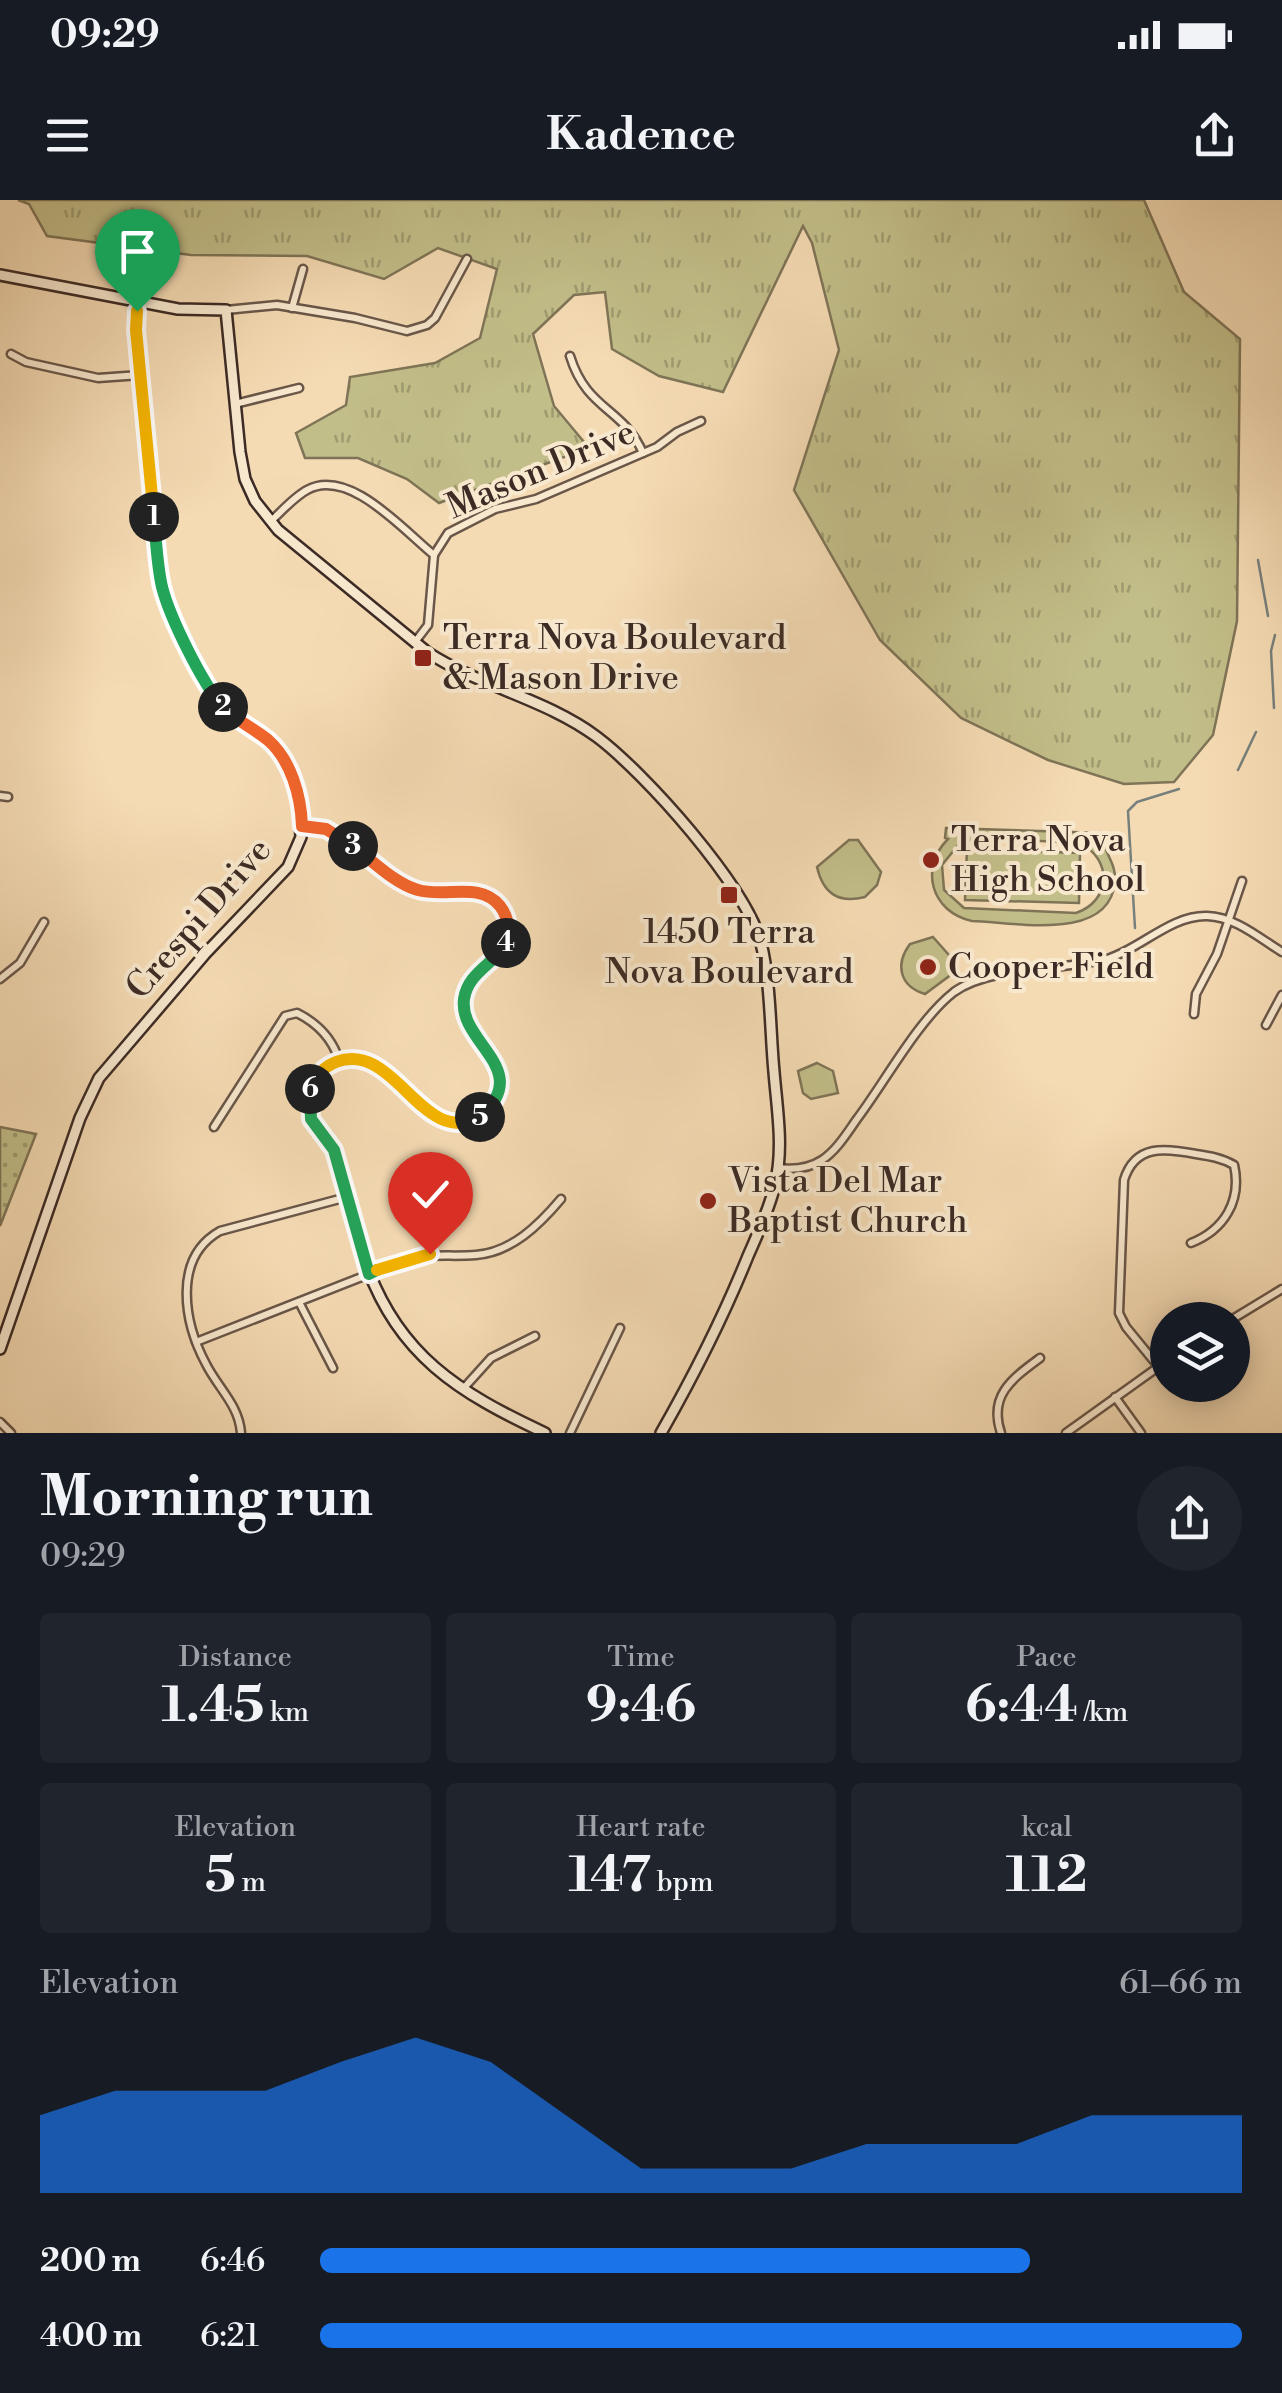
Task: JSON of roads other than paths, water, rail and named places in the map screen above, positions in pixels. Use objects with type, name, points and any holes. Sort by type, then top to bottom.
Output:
[{"type":"street","points":[[0,275],[192,310],[226,310],[256,304],[292,308],[355,318],[396,331],[417,329],[435,318],[467,259]]},
{"type":"street","points":[[292,308],[303,269]]},
{"type":"street","name":"Crespi Drive","points":[[0,1350],[80,1118],[99,1078],[205,954],[288,867],[298,848],[302,826],[296,789],[282,756],[214,696],[167,603],[159,568],[136,330],[140,301]]},
{"type":"street","points":[[226,310],[244,474],[255,501],[270,522],[415,643],[454,668],[552,710],[595,736],[663,799],[745,907],[757,931],[764,958],[778,1168],[767,1210],[718,1329],[660,1433]]},
{"type":"street","points":[[10,354],[26,362],[98,378],[140,374]]},
{"type":"street","points":[[570,356],[582,385],[603,409],[632,430],[643,453]]},
{"type":"street","points":[[235,404],[299,388]]},
{"type":"street","name":"Mason Drive","points":[[415,643],[430,618],[434,555],[448,533],[504,506],[536,499],[643,453],[701,420]]},
{"type":"street","points":[[270,522],[306,490],[338,484],[357,492],[434,555]]},
{"type":"street","points":[[302,826],[326,829],[402,884],[419,891],[485,894],[498,904],[508,924],[505,947],[474,976],[465,993],[466,1022],[490,1052],[499,1078],[491,1105],[477,1119],[458,1124],[448,1122],[428,1111],[375,1065],[357,1059],[339,1061],[315,1078],[308,1103],[314,1125],[334,1150],[369,1274],[407,1340],[462,1390],[545,1433]]},
{"type":"street","points":[[1194,1014],[1196,994],[1213,964],[1242,881]]},
{"type":"street","points":[[778,1168],[804,1168],[831,1152],[944,1002],[961,988],[1054,965],[1112,957],[1197,917],[1229,921],[1282,952]]},
{"type":"street","points":[[0,980],[20,962],[44,922]]},
{"type":"street","points":[[1266,1026],[1282,996]]},
{"type":"street","points":[[214,1127],[285,1016],[297,1013],[308,1019],[328,1037],[339,1061]]},
{"type":"street","points":[[1150,1356],[1126,1326],[1118,1304],[1124,1180],[1130,1163],[1145,1152],[1173,1150],[1234,1164],[1234,1192],[1224,1222],[1209,1236],[1191,1243]]},
{"type":"street","points":[[241,1433],[232,1404],[206,1366],[188,1317],[188,1274],[193,1256],[205,1241],[229,1228],[347,1196]]},
{"type":"street","points":[[196,1342],[418,1256],[479,1255],[500,1248],[536,1228],[560,1199]]},
{"type":"street","points":[[1250,1308],[1282,1289]]},
{"type":"street","points":[[298,1302],[333,1368]]},
{"type":"street","points":[[570,1433],[620,1328]]},
{"type":"street","points":[[462,1390],[491,1358],[535,1336]]},
{"type":"street","points":[[1001,1433],[997,1409],[1001,1393],[1012,1379],[1040,1358]]},
{"type":"street","points":[[1066,1433],[1150,1372]]},
{"type":"street","points":[[1115,1397],[1141,1433]]},
{"type":"street","points":[[0,1422],[12,1433]]},
{"type":"waterway","points":[[1258,560],[1268,616]]},
{"type":"waterway","points":[[1274,708],[1271,651],[1275,635]]},
{"type":"waterway","points":[[1238,770],[1256,732]]},
{"type":"waterway","points":[[1135,928],[1128,811],[1137,802],[1179,789]]},
{"type":"place","name":"Terra Nova Boulevard & Mason Drive","points":[[423,658]]},
{"type":"place","name":"Terra Nova High School","points":[[931,860]]},
{"type":"place","name":"1450 Terra Nova Boulevard","points":[[729,895]]},
{"type":"place","name":"Cooper Field","points":[[928,967]]},
{"type":"place","name":"Vista Del Mar Baptist Church","points":[[708,1201]]}]
